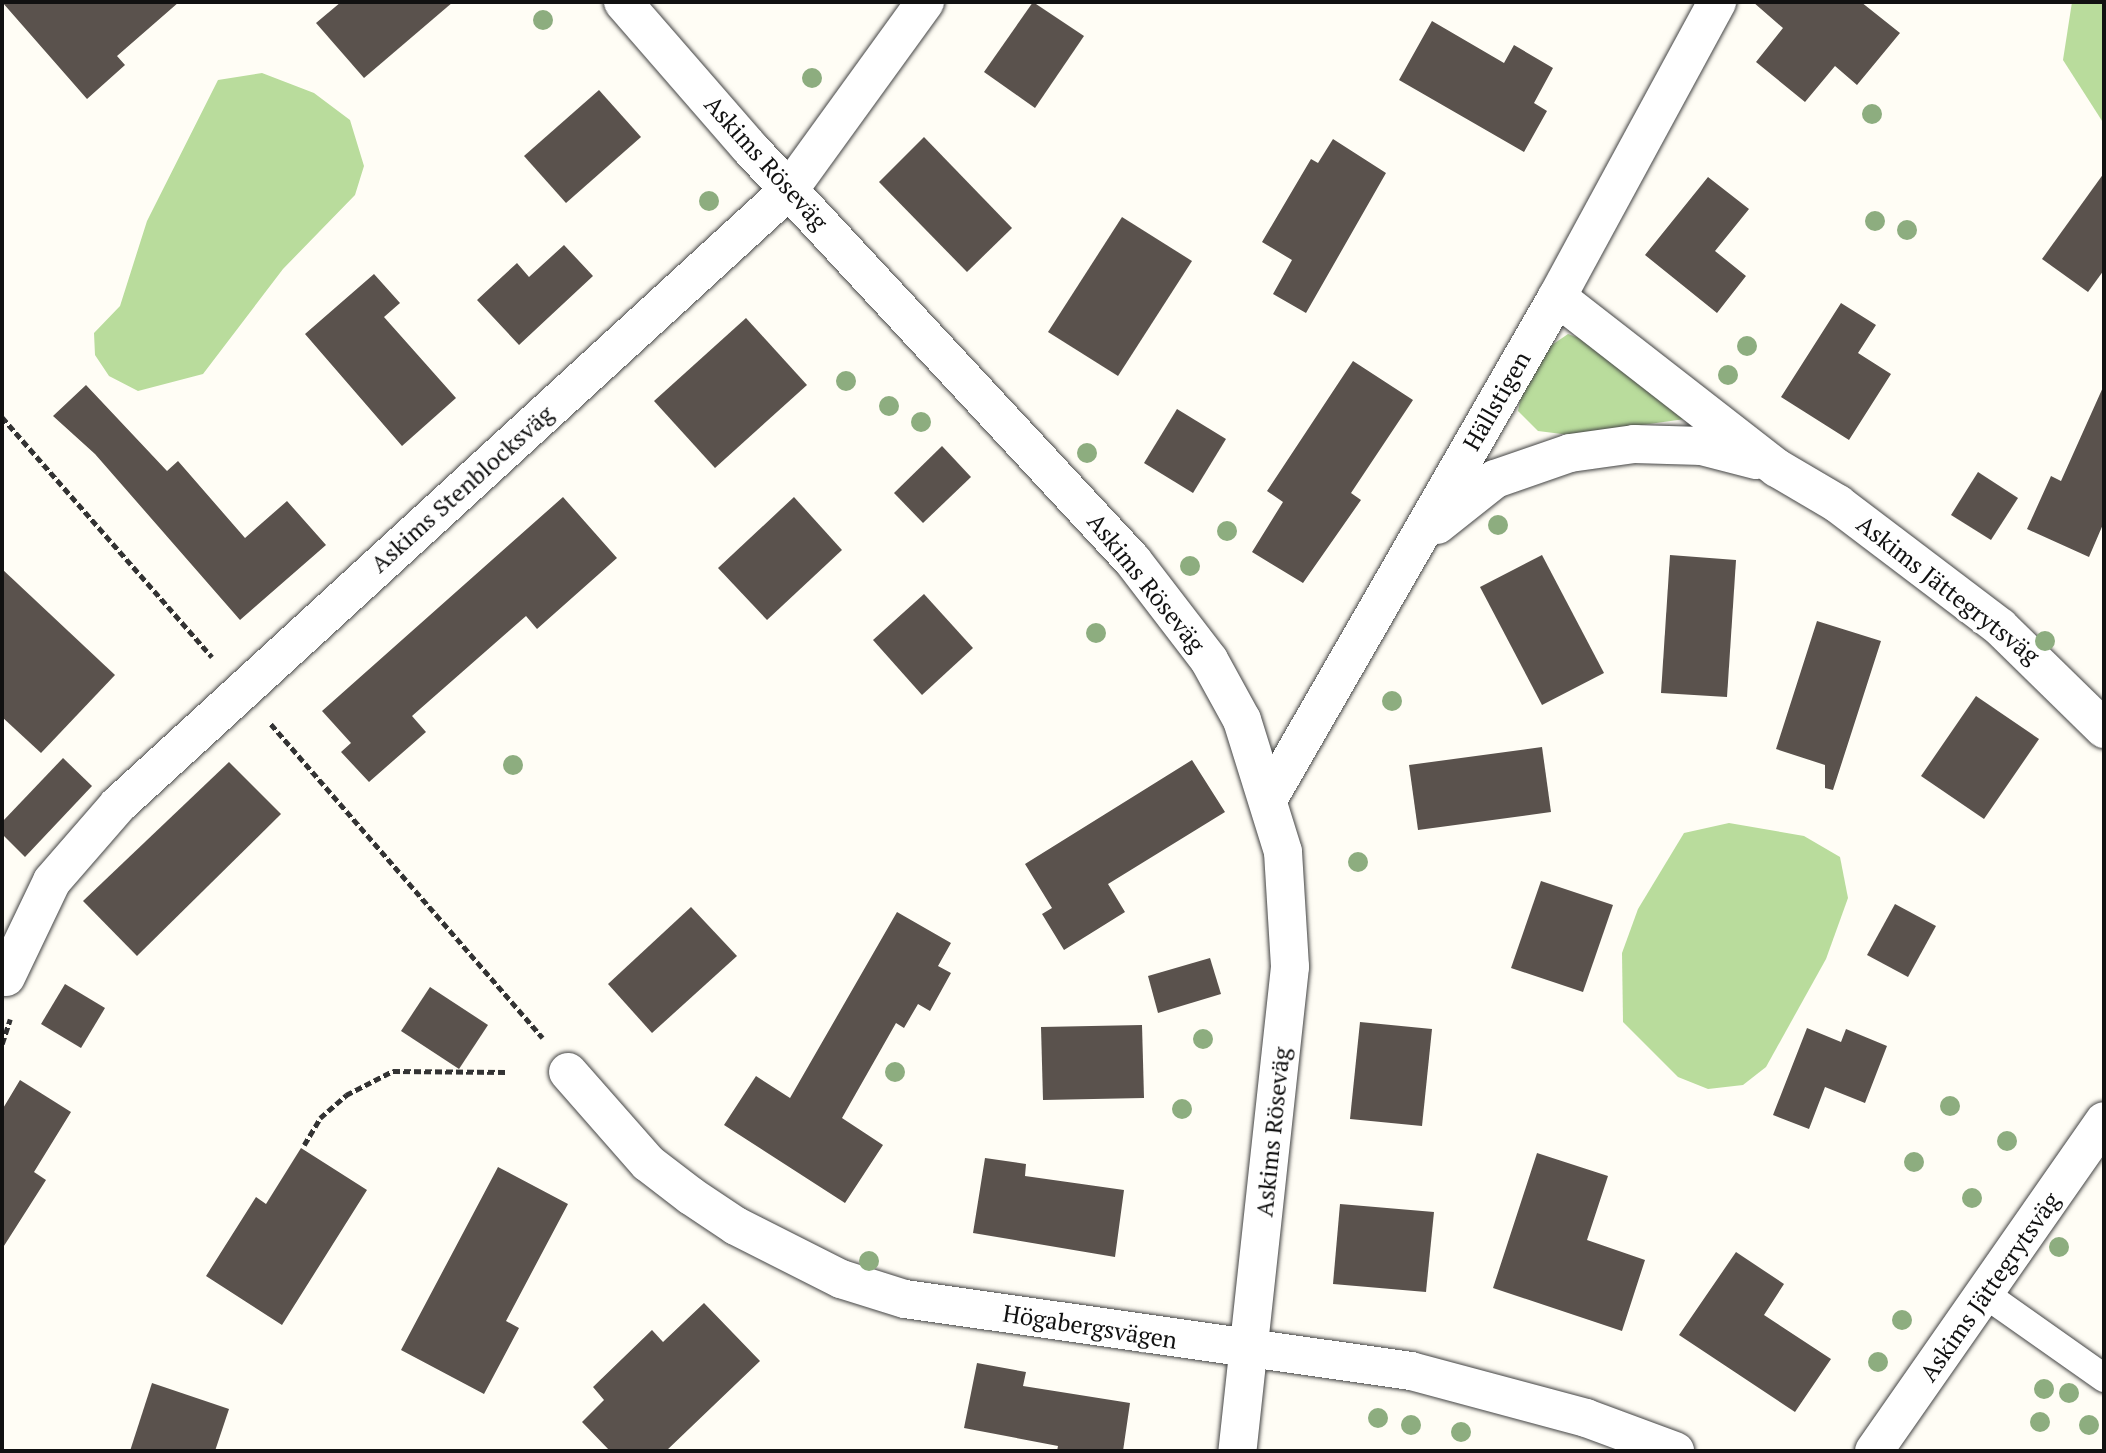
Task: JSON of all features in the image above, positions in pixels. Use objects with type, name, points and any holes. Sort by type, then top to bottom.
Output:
[{"type":"street","name":"Askims Röseväg","points":[[623,2],[789,190],[1177,615],[1242,720],[1270,796],[1283,852],[1290,978],[1237,1451]]},
{"type":"street","name":"Askims Stenblocksväg","points":[[6,977],[30,917],[80,846],[240,689],[719,260],[789,190],[925,2]]},
{"type":"street","name":"Hällstigen","points":[[1270,796],[1557,297],[1717,2]]},
{"type":"street","name":"Askims Jättegrytsväg","points":[[1557,297],[1777,468],[1838,504],[2000,627],[2101,718]]},
{"type":"street","name":"Askims Jättegrytsväg","points":[[1412,550],[1495,479],[1570,453],[1634,444],[1702,446],[1777,468]]},
{"type":"street","name":"Högabergsvägen","points":[[568,1072],[648,1163],[691,1196],[736,1226],[841,1279],[905,1299],[1411,1371],[1498,1392],[1675,1451]]},
{"type":"street","name":"Askims Jättegrytsväg","points":[[1874,1451],[2104,1121]]},
{"type":"lane","points":[[1985,1294],[2104,1378]]},
{"type":"path","points":[[2,417],[519,1006],[568,1072]]},
{"type":"path","points":[[304,1144],[320,1118],[346,1094],[393,1071],[506,1072]]},
{"type":"green space","points":[[2072,2],[2104,2],[2104,124],[2063,60]]},
{"type":"green space","points":[[262,73],[314,93],[350,120],[364,166],[355,195],[283,269],[203,374],[138,391],[109,376],[95,355],[94,333],[120,306],[147,221],[218,80]]},
{"type":"green space","points":[[1568,334],[1595,344],[1685,419],[1570,435],[1538,431],[1518,411],[1523,387],[1546,349]]},
{"type":"green space","points":[[1729,823],[1804,836],[1840,857],[1848,898],[1826,959],[1766,1067],[1743,1085],[1708,1089],[1678,1077],[1623,1022],[1622,953],[1638,909],[1684,833]]},
{"type":"building","points":[[2,2],[179,2],[117,56],[125,65],[87,99]]},
{"type":"building","points":[[341,2],[453,2],[364,78],[316,23]]},
{"type":"building","points":[[1033,2],[1084,36],[1035,108],[984,72]]},
{"type":"building","points":[[1753,2],[1861,2],[1900,33],[1857,85],[1835,66],[1805,102],[1756,62],[1783,28]]},
{"type":"building","points":[[1432,21],[1504,63],[1514,45],[1553,68],[1534,103],[1547,111],[1524,152],[1399,80]]},
{"type":"building","points":[[599,90],[641,137],[566,203],[524,156]]},
{"type":"building","points":[[924,137],[1012,228],[967,272],[879,182]]},
{"type":"building","points":[[1333,139],[1386,173],[1306,313],[1273,294],[1292,260],[1262,242],[1311,159],[1318,163]]},
{"type":"building","points":[[2104,173],[2104,270],[2088,292],[2042,259]]},
{"type":"building","points":[[1708,177],[1749,209],[1715,251],[1746,276],[1717,313],[1645,255]]},
{"type":"building","points":[[1122,217],[1192,261],[1118,376],[1048,332]]},
{"type":"building","points":[[564,245],[593,276],[519,345],[477,300],[517,263],[529,277]]},
{"type":"building","points":[[374,274],[400,303],[384,317],[456,398],[402,446],[305,334]]},
{"type":"building","points":[[1841,303],[1876,325],[1858,353],[1891,374],[1849,440],[1781,397]]},
{"type":"building","points":[[746,318],[807,385],[715,468],[654,401]]},
{"type":"building","points":[[1353,361],[1413,400],[1351,493],[1361,500],[1303,583],[1252,552],[1283,502],[1267,491]]},
{"type":"building","points":[[86,385],[167,471],[178,461],[245,538],[287,501],[326,545],[240,620],[95,454],[53,416]]},
{"type":"building","points":[[2104,385],[2104,522],[2089,557],[2027,529],[2051,476],[2061,481]]},
{"type":"building","points":[[1177,409],[1226,439],[1193,493],[1144,463]]},
{"type":"building","points":[[942,446],[971,477],[923,523],[894,493]]},
{"type":"building","points":[[1978,472],[2018,498],[1991,540],[1951,515]]},
{"type":"building","points":[[563,497],[617,558],[537,629],[526,616],[412,716],[426,732],[369,782],[341,752],[351,743],[322,711]]},
{"type":"building","points":[[794,497],[842,550],[767,620],[718,568]]},
{"type":"building","points":[[1542,555],[1604,673],[1542,705],[1480,587]]},
{"type":"building","points":[[1670,555],[1736,560],[1727,697],[1661,693]]},
{"type":"building","points":[[2,569],[115,675],[41,753],[2,717]]},
{"type":"building","points":[[924,594],[973,648],[922,695],[873,640]]},
{"type":"building","points":[[1817,621],[1881,641],[1833,790],[1825,788],[1825,765],[1776,749]]},
{"type":"building","points":[[1976,696],[2039,739],[1984,819],[1921,776]]},
{"type":"building","points":[[1542,747],[1551,812],[1418,830],[1409,765]]},
{"type":"building","points":[[63,758],[92,786],[25,857],[2,834],[2,822]]},
{"type":"building","points":[[1192,760],[1225,812],[1108,884],[1125,912],[1064,950],[1042,914],[1052,908],[1025,864]]},
{"type":"building","points":[[229,762],[281,814],[137,956],[83,901]]},
{"type":"building","points":[[1541,881],[1613,905],[1583,992],[1511,968]]},
{"type":"building","points":[[1895,904],[1936,926],[1908,977],[1867,955]]},
{"type":"building","points":[[691,907],[737,956],[652,1033],[608,984]]},
{"type":"building","points":[[897,912],[951,943],[938,966],[951,973],[930,1011],[918,1004],[904,1028],[896,1023],[842,1118],[883,1145],[845,1203],[724,1125],[756,1076],[790,1098]]},
{"type":"building","points":[[1210,958],[1221,994],[1158,1013],[1148,976]]},
{"type":"building","points":[[65,984],[105,1008],[81,1048],[41,1024]]},
{"type":"building","points":[[430,987],[488,1025],[459,1069],[401,1031]]},
{"type":"building","points":[[1360,1022],[1432,1029],[1422,1126],[1350,1119]]},
{"type":"building","points":[[1142,1025],[1144,1098],[1043,1100],[1041,1027]]},
{"type":"building","points":[[1807,1028],[1841,1042],[1846,1029],[1887,1046],[1865,1103],[1825,1087],[1809,1129],[1773,1115]]},
{"type":"building","points":[[20,1080],[71,1112],[34,1172],[46,1180],[2,1249],[2,1110]]},
{"type":"building","points":[[301,1148],[367,1190],[282,1325],[206,1276],[256,1197],[266,1204]]},
{"type":"building","points":[[1537,1153],[1608,1176],[1587,1240],[1645,1260],[1622,1331],[1493,1288]]},
{"type":"building","points":[[985,1158],[1026,1164],[1025,1176],[1124,1190],[1115,1257],[973,1233]]},
{"type":"building","points":[[498,1167],[568,1204],[506,1321],[519,1328],[484,1394],[401,1350]]},
{"type":"building","points":[[1340,1204],[1434,1212],[1426,1292],[1333,1284]]},
{"type":"building","points":[[1736,1252],[1784,1284],[1764,1315],[1831,1359],[1795,1412],[1679,1335]]},
{"type":"building","points":[[704,1303],[760,1361],[666,1451],[610,1451],[582,1422],[604,1400],[593,1387],[652,1330],[663,1342]]},
{"type":"building","points":[[977,1363],[1026,1372],[1023,1386],[1130,1403],[1123,1451],[1057,1451],[1058,1446],[964,1428]]},
{"type":"building","points":[[152,1383],[229,1409],[215,1451],[130,1451]]}]
